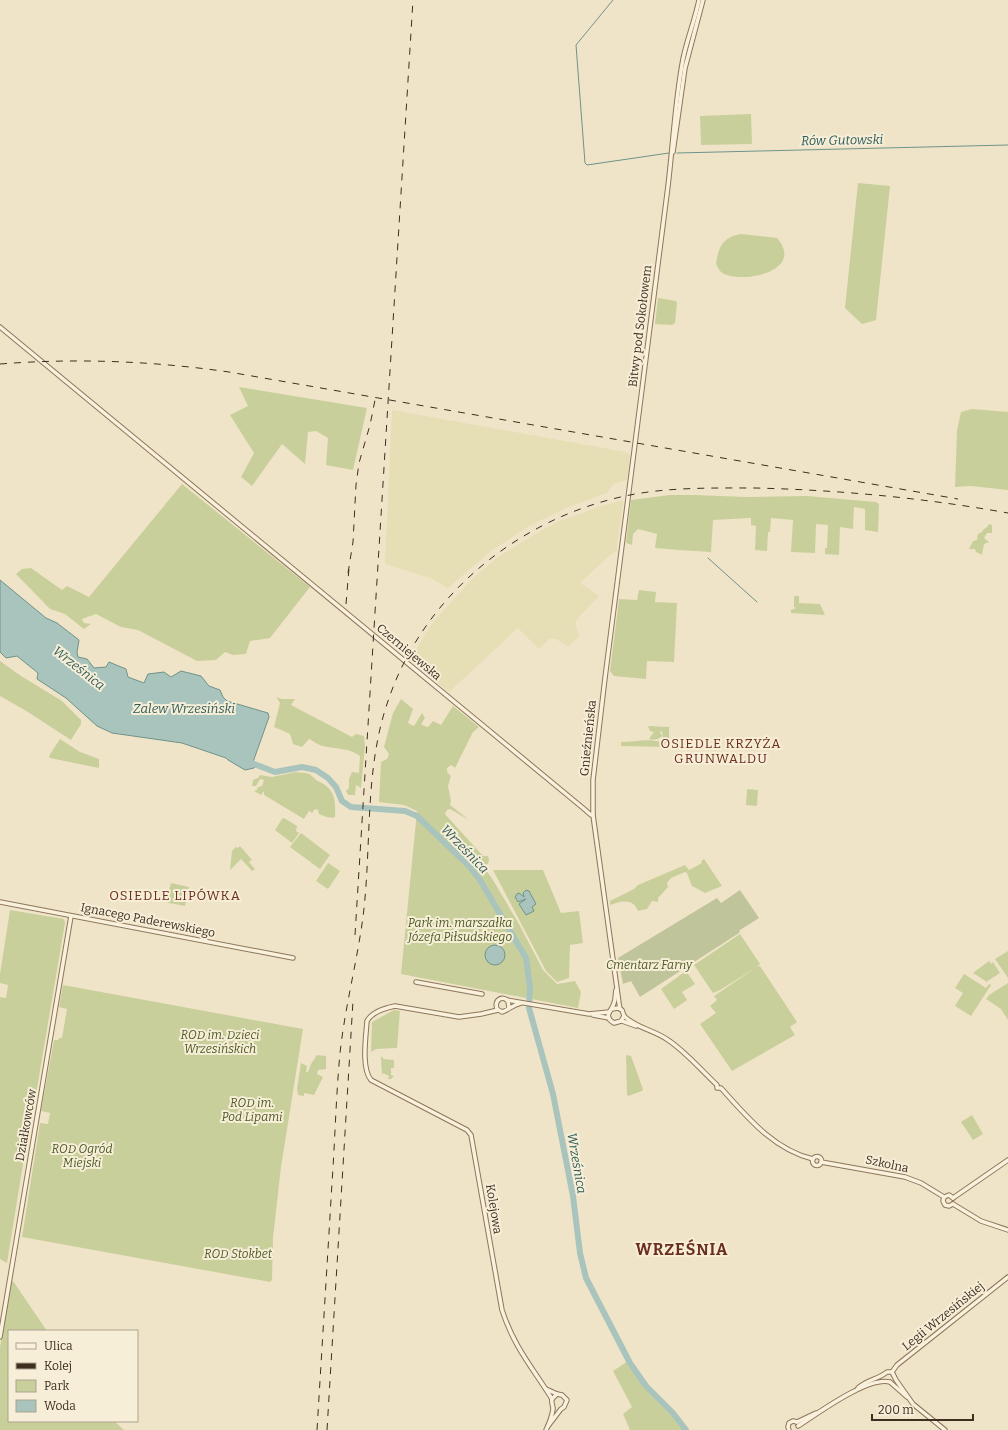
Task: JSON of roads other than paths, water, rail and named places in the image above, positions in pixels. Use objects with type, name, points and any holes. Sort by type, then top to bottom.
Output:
[{"type":"street","name":"Bitwy pod Sokołowem","points":[[629,495],[682,65],[699,0]]},
{"type":"street","name":"Bitwy pod Sokołowem","points":[[671,159],[675,146],[686,63],[703,0]]},
{"type":"street","name":"Czerniejewska","points":[[0,327],[591,815],[593,814]]},
{"type":"street","name":"Gnieźnieńska","points":[[620,1009],[593,814],[593,799],[595,757],[629,495]]},
{"type":"street","name":"Ignacego Paderewskiego","points":[[0,902],[293,958]]},
{"type":"street","name":"Działkowców","points":[[0,1337],[71,916]]},
{"type":"street","points":[[416,982],[482,994]]},
{"type":"street","name":"Gnieźnieńska","points":[[610,1010],[615,1002],[616,982]]},
{"type":"street","points":[[485,1014],[496,1005],[500,998],[590,1014],[609,1018],[614,1023],[622,1021],[641,1027]]},
{"type":"street","points":[[507,1000],[509,1003],[509,1008]]},
{"type":"street","points":[[485,1014],[498,1010],[504,1011],[513,1005],[524,1002]]},
{"type":"street","points":[[496,1005],[498,1010]]},
{"type":"street","name":"Kolejowa","points":[[485,1014],[459,1017],[395,1006],[376,1013],[367,1021],[367,1074],[371,1080],[461,1127],[471,1135],[502,1310],[509,1331],[518,1348],[552,1399]]},
{"type":"street","points":[[590,1014],[610,1010],[616,1007],[623,1012],[624,1016],[629,1021],[641,1027]]},
{"type":"street","points":[[609,1018],[610,1010]]},
{"type":"street","points":[[622,1021],[624,1016]]},
{"type":"street","name":"Szkolna","points":[[641,1027],[656,1032],[676,1046],[717,1085],[718,1089],[721,1088],[770,1139],[786,1149],[813,1159],[818,1157],[821,1159],[821,1162],[905,1177],[921,1183],[944,1197]]},
{"type":"street","points":[[953,1204],[954,1198],[1008,1160]]},
{"type":"street","points":[[954,1198],[949,1195],[944,1197],[943,1201],[945,1205],[949,1206],[953,1204],[981,1221],[1008,1230]]},
{"type":"street","name":"Legii Wrzesińskiej","points":[[892,1372],[897,1365],[1008,1277]]},
{"type":"street","points":[[788,1430],[788,1425],[791,1422],[797,1426],[865,1383],[888,1372],[892,1372],[907,1397],[917,1410],[945,1430]]},
{"type":"street","points":[[884,1375],[884,1378],[907,1397]]},
{"type":"street","points":[[853,1392],[879,1382],[893,1380],[894,1376]]},
{"type":"street","points":[[546,1389],[557,1394],[562,1394],[567,1400],[564,1407],[560,1409],[546,1430]]},
{"type":"street","points":[[548,1426],[553,1406],[552,1399],[557,1394]]},
{"type":"street","points":[[553,1406],[556,1409],[560,1409]]},
{"type":"water","name":"Zalew Wrzesiński","points":[[0,580],[46,618],[57,623],[79,640],[77,652],[78,657],[87,659],[94,668],[106,667],[109,662],[126,669],[128,677],[144,683],[148,674],[164,672],[171,677],[181,671],[201,676],[209,686],[220,690],[223,697],[227,701],[268,713],[269,717],[253,762],[256,764],[254,768],[245,770],[226,758],[182,743],[112,733],[97,726],[66,698],[37,679],[38,673],[17,656],[6,658],[0,652]]},
{"type":"water","points":[[526,890],[529,891],[536,904],[532,907],[534,911],[526,915],[519,904],[526,899],[518,902],[515,897],[519,893],[524,897],[523,893]]},
{"type":"water","points":[[495,945],[502,948],[505,955],[502,962],[495,965],[488,962],[485,955],[488,948]]},
{"type":"waterway","name":"Rów Gutowski","points":[[613,0],[576,45],[585,163],[587,165],[669,153]]},
{"type":"waterway","name":"Rów Gutowski","points":[[677,153],[1008,145]]},
{"type":"waterway","points":[[708,558],[757,602]]},
{"type":"waterway","name":"Wrześnica","points":[[249,762],[275,772],[302,767],[316,770],[328,778],[336,787],[342,801],[351,807],[405,811],[417,816],[469,866],[480,880],[526,958],[530,987],[529,1008],[553,1094],[573,1196],[580,1253],[586,1278],[630,1363],[646,1386],[673,1413],[686,1430]]},
{"type":"railway","points":[[355,935],[413,0]]},
{"type":"railway","points":[[0,364],[86,361],[172,365],[229,372],[958,499]]},
{"type":"railway","points":[[348,573],[353,542],[356,485],[359,463],[370,425],[375,400]]},
{"type":"railway","points":[[317,1430],[337,1085],[345,1019],[363,917],[375,754],[380,727],[388,701],[404,663],[425,628],[450,596],[480,568],[512,543],[548,523],[586,507],[625,496],[657,491],[690,489],[787,489],[913,499],[1008,513]]},
{"type":"railway","points":[[346,604],[349,568]]},
{"type":"railway","points":[[327,1430],[353,1001]]},
{"type":"district","name":"OSIEDLE KRZYŻA GRUNWALDU","points":[[721,750]]},
{"type":"district","name":"OSIEDLE LIPÓWKA","points":[[175,895]]},
{"type":"district","name":"WRZEŚNIA","points":[[682,1249]]},
{"type":"park label","name":"Park im. marszałka Józefa Piłsudskiego","points":[[460,930]]},
{"type":"park label","name":"Cmentarz Farny","points":[[649,965]]},
{"type":"park label","name":"ROD im. Dzieci Wrzesińskich","points":[[220,1042]]},
{"type":"park label","name":"ROD im. Pod Lipami","points":[[252,1110]]},
{"type":"park label","name":"ROD Ogród Miejski","points":[[82,1156]]},
{"type":"park label","name":"ROD Stokbet","points":[[238,1254]]}]
